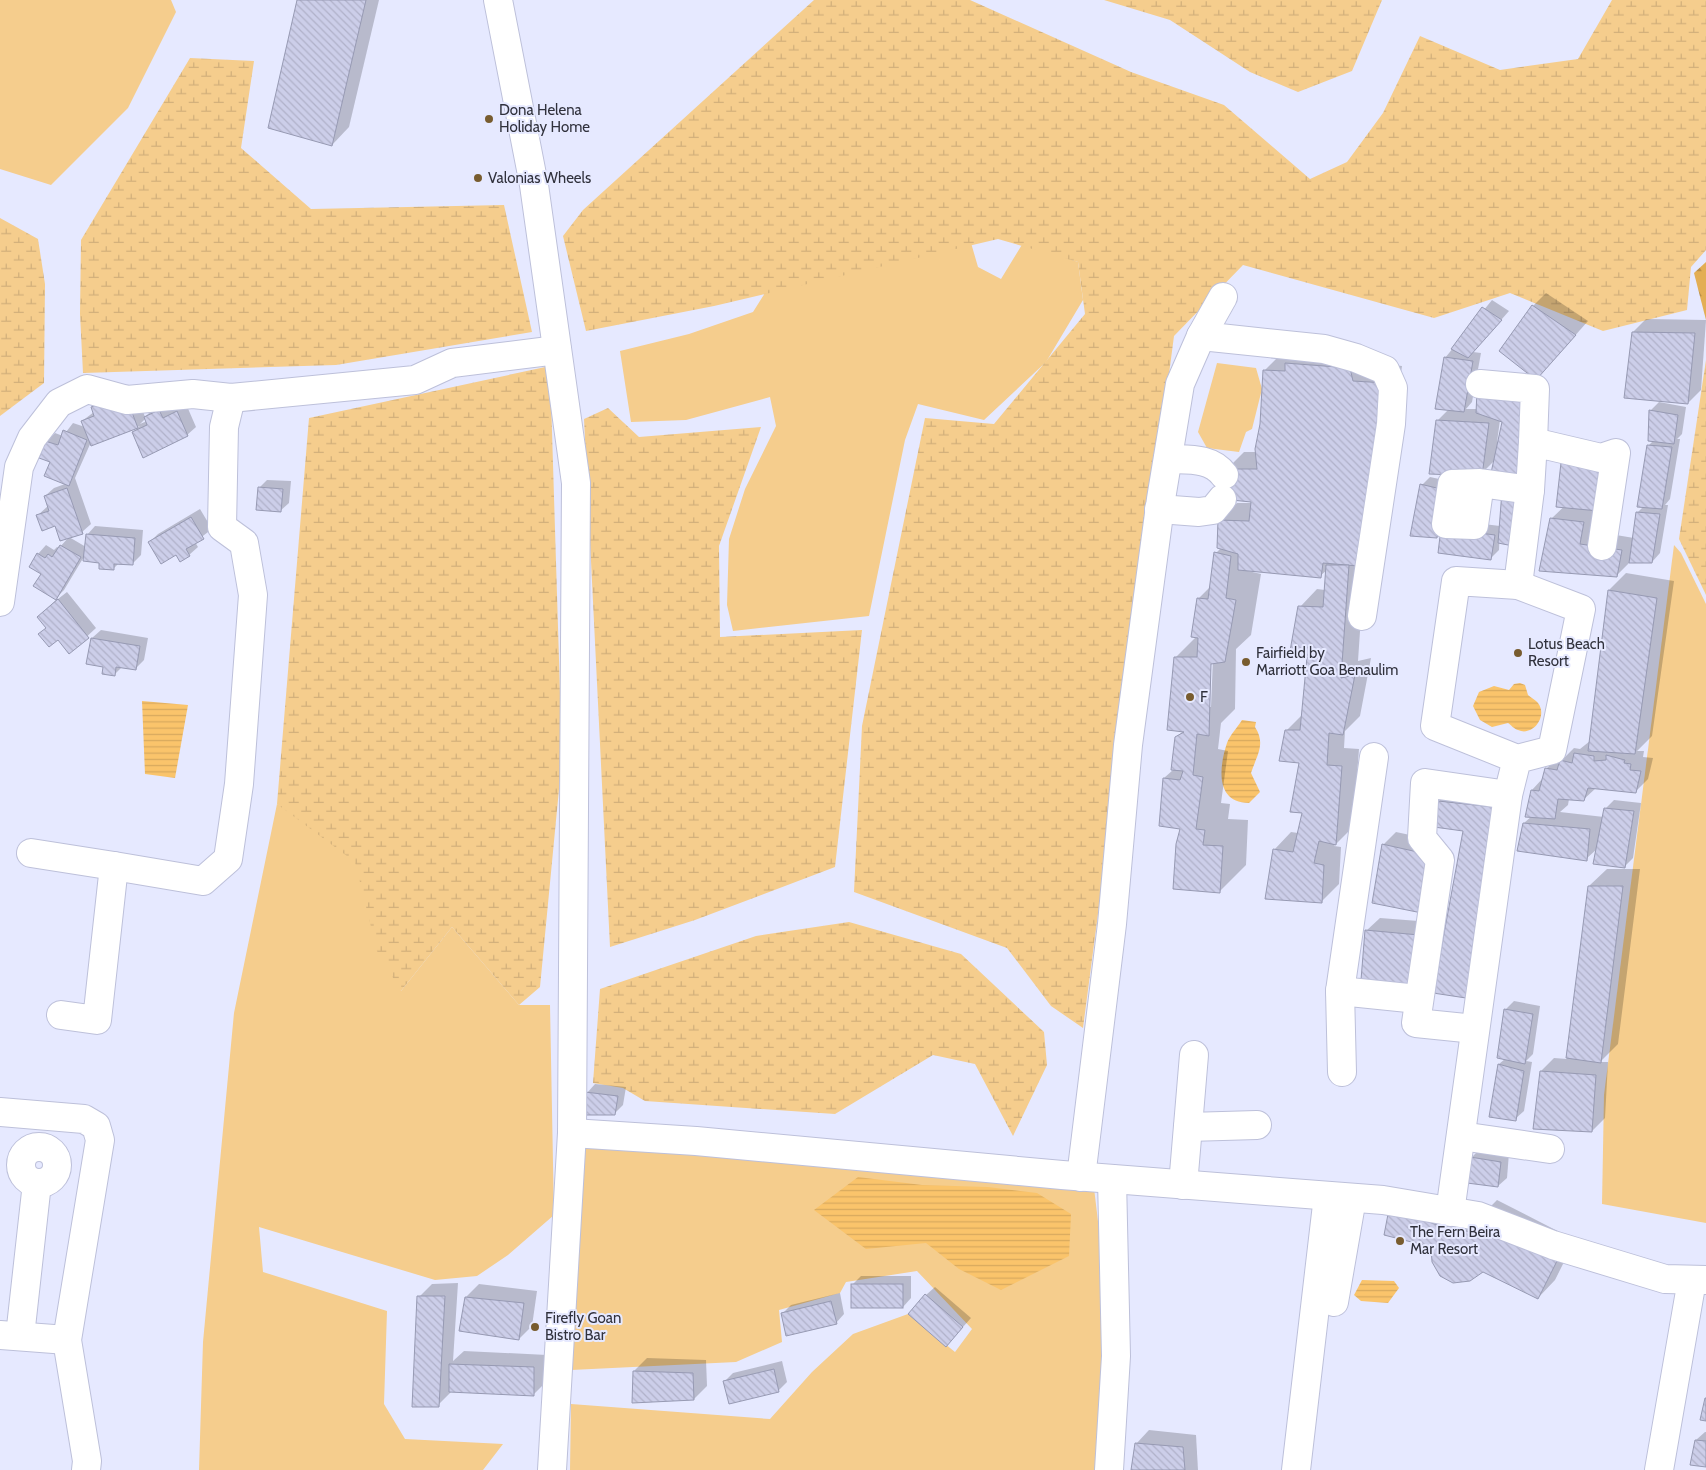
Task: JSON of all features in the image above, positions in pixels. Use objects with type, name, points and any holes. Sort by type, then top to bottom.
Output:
[{"type":"street","points":[[500,2],[534,185],[576,483],[572,1133],[552,1470]]},
{"type":"street","points":[[1081,1177],[1110,943],[1128,745],[1159,509],[1180,384],[1201,336],[1223,297]]},
{"type":"street","points":[[1201,336],[1324,349],[1356,358],[1385,370],[1393,388],[1391,424],[1362,616]]},
{"type":"street","points":[[0,602],[19,468],[32,438],[59,403],[87,389],[127,400],[192,394],[231,398],[415,380],[452,364],[557,350]]},
{"type":"street","points":[[1480,384],[1535,389],[1530,490],[1518,585]]},
{"type":"street","points":[[31,853],[203,881],[228,859],[239,784],[253,595],[244,543],[222,527],[224,427],[231,398]]},
{"type":"street","points":[[1533,442],[1612,449],[1602,546]]},
{"type":"street","points":[[1159,509],[1199,512],[1212,510],[1223,487],[1218,467],[1211,463],[1168,459]]},
{"type":"street","points":[[1480,483],[1530,490]]},
{"type":"street","points":[[1456,581],[1518,585],[1581,609],[1552,750],[1517,759],[1435,726],[1456,581]]},
{"type":"street","points":[[1342,1072],[1340,991],[1374,757]]},
{"type":"street","points":[[1450,1212],[1508,795],[1517,759]]},
{"type":"street","points":[[1475,1029],[1416,1022],[1440,860],[1422,838],[1425,783],[1508,795]]},
{"type":"street","points":[[61,1015],[97,1020],[114,866]]},
{"type":"street","points":[[1340,991],[1418,999]]},
{"type":"street","points":[[1182,1185],[1194,1055]]},
{"type":"street","points":[[0,1112],[84,1119],[96,1126],[100,1140],[67,1340],[90,1467]]},
{"type":"street","points":[[36,1115],[36,1147],[48,1149],[53,1153],[57,1164],[54,1176],[44,1183],[37,1183],[10,1336],[67,1340]]},
{"type":"street","points":[[1188,1127],[1257,1125]]},
{"type":"street","points":[[572,1133],[696,1141],[1081,1177],[1383,1200],[1478,1216],[1553,1245],[1665,1280],[1699,1280],[1659,1470]]},
{"type":"street","points":[[1461,1136],[1550,1149]]},
{"type":"street","points":[[1109,1470],[1116,1356],[1112,1179]]},
{"type":"street","points":[[1300,1470],[1339,1269],[1340,1197]]},
{"type":"green space","points":[[0,0],[171,0],[176,12],[128,108],[51,185],[0,169]]},
{"type":"green space","points":[[814,0],[970,0],[1131,72],[1224,105],[1310,179],[1347,162],[1383,113],[1420,36],[1500,70],[1578,59],[1612,0],[1706,0],[1706,250],[1691,267],[1687,310],[1603,331],[1510,293],[1434,318],[1243,265],[1174,336],[1083,1028],[1051,1006],[1007,948],[854,892],[862,726],[925,418],[994,424],[1085,314],[1078,262],[998,239],[714,306],[586,331],[563,236],[583,210]]},
{"type":"green space","points":[[1104,0],[1382,0],[1352,71],[1298,92],[1250,72],[1170,20]]},
{"type":"green space","points":[[190,58],[254,61],[241,148],[311,209],[504,205],[532,332],[336,365],[83,373],[80,314],[81,240]]},
{"type":"green space","points":[[0,218],[38,239],[45,284],[44,383],[0,416]]},
{"type":"green space","points":[[967,229],[978,267],[1001,279],[1023,243],[1078,262],[1083,300],[1046,362],[984,420],[918,404],[905,440],[869,616],[733,631],[727,605],[729,539],[745,489],[776,426],[770,397],[686,420],[631,422],[620,351],[689,334],[753,312],[787,258]]},
{"type":"green space","points":[[1706,262],[1706,320],[1694,273]]},
{"type":"green space","points":[[1706,360],[1706,595],[1679,539]]},
{"type":"green space","points":[[1217,363],[1256,368],[1262,389],[1252,429],[1246,432],[1239,452],[1207,448],[1198,432]]},
{"type":"green space","points":[[550,366],[562,758],[540,987],[519,1005],[452,927],[401,991],[377,951],[355,862],[277,804],[309,418]]},
{"type":"green space","points":[[608,408],[639,437],[761,427],[719,546],[720,637],[862,630],[835,867],[695,920],[610,947],[584,419]]},
{"type":"green space","points":[[1674,545],[1681,553],[1706,604],[1706,1223],[1602,1204],[1604,1095]]},
{"type":"green space","points":[[277,804],[336,832],[381,869],[401,991],[452,927],[519,1005],[550,1005],[554,1215],[508,1255],[477,1276],[435,1280],[259,1227],[263,1272],[387,1311],[384,1404],[405,1439],[503,1444],[483,1470],[199,1470],[203,1342],[234,1013]]},
{"type":"green space","points":[[849,922],[961,954],[1044,1032],[1047,1065],[1013,1136],[975,1064],[933,1055],[835,1114],[645,1101],[623,1088],[593,1083],[600,989],[756,936]]},
{"type":"green space","points":[[581,1144],[1094,1188],[1103,1263],[1100,1470],[570,1470],[571,1404],[770,1419],[812,1372],[853,1334],[908,1314],[955,1352],[972,1329],[917,1271],[846,1282],[840,1293],[779,1310],[782,1342],[736,1362],[571,1370]]},
{"type":"shaded area","points":[[1520,683],[1525,685],[1528,695],[1541,708],[1540,719],[1534,728],[1524,731],[1515,729],[1508,723],[1492,727],[1480,720],[1473,706],[1479,692],[1494,686],[1509,690],[1514,684]]},
{"type":"shaded area","points":[[142,701],[188,705],[175,778],[145,774]]},
{"type":"shaded area","points":[[1242,720],[1256,722],[1255,727],[1260,739],[1259,750],[1251,773],[1260,792],[1249,803],[1230,797],[1222,782],[1221,773],[1227,743]]},
{"type":"shaded area","points":[[858,1177],[922,1185],[988,1187],[1037,1193],[1071,1214],[1069,1256],[1001,1290],[959,1269],[926,1243],[866,1249],[814,1210]]},
{"type":"shaded area","points":[[1362,1280],[1394,1281],[1399,1288],[1388,1303],[1361,1301],[1354,1295]]},
{"type":"building","points":[[297,0],[366,0],[332,146],[268,128]]},
{"type":"building","points":[[1532,305],[1576,335],[1536,380],[1499,351]]},
{"type":"building","points":[[1482,307],[1502,320],[1468,358],[1451,349]]},
{"type":"building","points":[[1632,332],[1695,333],[1688,404],[1624,398]]},
{"type":"building","points":[[1444,357],[1473,361],[1464,412],[1435,409]]},
{"type":"building","points":[[1285,363],[1350,368],[1353,381],[1386,383],[1358,566],[1323,563],[1321,578],[1238,570],[1238,554],[1217,548],[1218,520],[1249,521],[1251,502],[1222,499],[1225,469],[1257,469],[1255,449],[1260,424],[1263,370],[1285,371]]},
{"type":"building","points":[[1477,391],[1528,397],[1521,476],[1491,473],[1502,422],[1476,413]]},
{"type":"building","points":[[107,401],[128,402],[138,428],[91,446],[81,421],[94,416],[91,407]]},
{"type":"building","points":[[159,410],[163,418],[177,411],[188,436],[143,458],[132,432],[147,425],[144,417]]},
{"type":"building","points":[[1649,410],[1678,415],[1674,444],[1648,441]]},
{"type":"building","points":[[1436,420],[1489,423],[1482,476],[1429,474]]},
{"type":"building","points":[[63,430],[87,440],[69,486],[44,476],[50,462],[39,458],[45,441],[58,445]]},
{"type":"building","points":[[1647,445],[1672,447],[1662,509],[1637,507]]},
{"type":"building","points":[[1562,454],[1609,464],[1599,511],[1556,507]]},
{"type":"building","points":[[1420,484],[1445,490],[1437,538],[1410,536]]},
{"type":"building","points":[[258,487],[283,489],[281,512],[256,510]]},
{"type":"building","points":[[67,488],[83,534],[60,541],[55,526],[42,531],[36,515],[49,511],[44,496]]},
{"type":"building","points":[[1502,491],[1518,494],[1513,546],[1498,543]]},
{"type":"building","points":[[1636,512],[1660,514],[1652,563],[1629,563]]},
{"type":"building","points":[[191,517],[204,539],[186,549],[190,556],[180,562],[176,555],[161,564],[148,542]]},
{"type":"building","points":[[1550,518],[1584,522],[1580,544],[1622,550],[1617,577],[1539,571]]},
{"type":"building","points":[[1441,528],[1495,535],[1491,560],[1438,553]]},
{"type":"building","points":[[86,534],[135,538],[133,565],[114,564],[114,570],[99,569],[99,563],[83,561]]},
{"type":"building","points":[[60,545],[81,557],[56,600],[33,586],[41,574],[29,567],[37,553],[45,558],[48,554],[52,557]]},
{"type":"building","name":"F","points":[[1214,552],[1231,556],[1226,598],[1236,600],[1225,662],[1211,664],[1209,736],[1197,734],[1193,775],[1203,777],[1196,829],[1205,830],[1203,845],[1223,846],[1220,893],[1173,889],[1176,844],[1180,829],[1159,826],[1163,778],[1180,780],[1183,771],[1171,770],[1175,737],[1184,732],[1167,730],[1174,657],[1197,657],[1198,638],[1191,637],[1197,598],[1208,599]]},
{"type":"building","points":[[1326,565],[1349,565],[1341,678],[1355,675],[1343,735],[1329,733],[1327,765],[1342,766],[1336,845],[1319,841],[1314,863],[1324,865],[1322,903],[1265,899],[1273,849],[1293,852],[1302,813],[1290,812],[1299,763],[1279,761],[1285,730],[1300,730],[1307,657],[1290,651],[1298,606],[1323,607]]},
{"type":"building","points":[[1608,590],[1657,598],[1635,754],[1588,751]]},
{"type":"building","points":[[58,599],[89,638],[69,654],[58,640],[49,647],[38,634],[46,628],[37,617]]},
{"type":"building","points":[[91,638],[140,646],[136,670],[116,667],[115,676],[102,674],[103,667],[86,664]]},
{"type":"building","points":[[1574,753],[1594,756],[1594,761],[1606,760],[1606,755],[1625,760],[1624,763],[1631,764],[1630,770],[1641,771],[1636,793],[1588,788],[1584,801],[1558,799],[1555,819],[1525,817],[1531,790],[1539,791],[1545,768],[1557,770],[1560,760],[1572,763]]},
{"type":"building","points":[[1438,801],[1494,807],[1466,998],[1433,993],[1463,831],[1434,827]]},
{"type":"building","points":[[1604,808],[1634,811],[1625,868],[1593,864]]},
{"type":"building","points":[[1523,823],[1590,829],[1587,861],[1517,851]]},
{"type":"building","points":[[1382,844],[1431,855],[1422,913],[1372,903]]},
{"type":"building","points":[[1588,886],[1623,886],[1601,1063],[1566,1058]]},
{"type":"building","points":[[1365,930],[1419,935],[1413,988],[1361,980]]},
{"type":"building","points":[[1504,1009],[1533,1014],[1525,1064],[1497,1058]]},
{"type":"building","points":[[1498,1064],[1524,1071],[1516,1121],[1489,1117]]},
{"type":"building","points":[[1540,1071],[1596,1075],[1592,1132],[1533,1129]]},
{"type":"building","points":[[585,1092],[618,1096],[615,1115],[585,1115]]},
{"type":"building","points":[[1470,1157],[1501,1162],[1498,1187],[1467,1183]]},
{"type":"building","points":[[1389,1209],[1450,1229],[1473,1232],[1478,1216],[1559,1257],[1538,1299],[1483,1272],[1470,1281],[1453,1283],[1440,1276],[1432,1262],[1431,1247],[1384,1235]]},
{"type":"building","points":[[851,1284],[903,1284],[903,1308],[851,1308]]},
{"type":"building","points":[[925,1294],[963,1327],[946,1347],[908,1314]]},
{"type":"building","points":[[417,1296],[445,1296],[439,1407],[412,1407]]},
{"type":"building","points":[[465,1297],[524,1303],[519,1340],[459,1331]]},
{"type":"building","points":[[831,1301],[837,1324],[786,1336],[781,1313]]},
{"type":"building","points":[[449,1364],[534,1367],[534,1396],[449,1392]]},
{"type":"building","points":[[774,1369],[779,1392],[729,1404],[723,1381]]},
{"type":"building","points":[[633,1371],[693,1373],[694,1400],[632,1403]]},
{"type":"building","points":[[1706,1398],[1706,1421],[1700,1420]]},
{"type":"building","points":[[1695,1440],[1706,1441],[1706,1467],[1690,1465]]},
{"type":"building","points":[[1135,1443],[1183,1447],[1185,1470],[1131,1470]]},
{"type":"place","name":"Dona Helena Holiday Home","points":[[489,119]]},
{"type":"place","name":"Valonias Wheels","points":[[478,178]]},
{"type":"place","name":"Lotus Beach Resort","points":[[1518,653]]},
{"type":"place","name":"Fairfield by Marriott Goa Benaulim","points":[[1246,662]]},
{"type":"place","name":"F","points":[[1190,697]]},
{"type":"place","name":"The Fern Beira Mar Resort","points":[[1400,1241]]},
{"type":"place","name":"Firefly Goan Bistro Bar","points":[[535,1327]]}]
